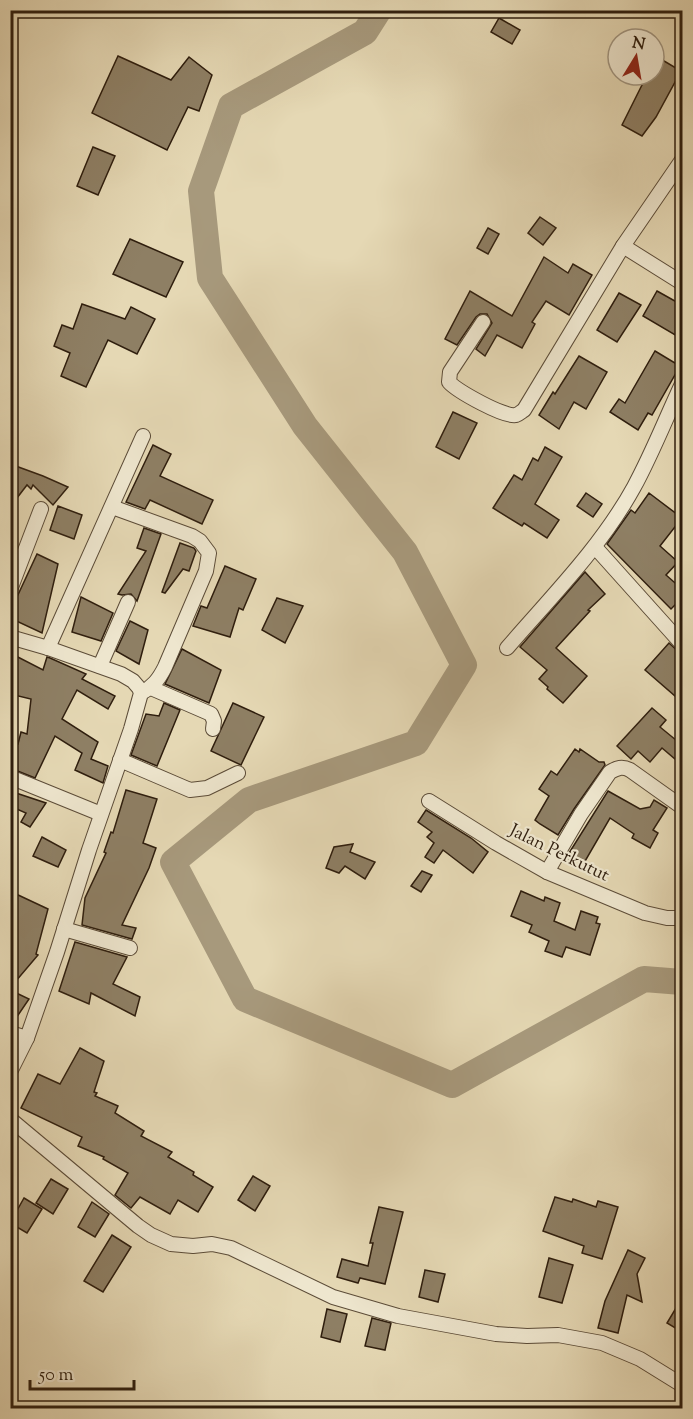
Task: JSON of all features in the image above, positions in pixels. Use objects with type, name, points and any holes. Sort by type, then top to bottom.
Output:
[{"type":"street","points":[[483,322],[450,372],[449,382],[456,389],[507,414],[516,415],[524,410],[623,246],[682,160]]},
{"type":"street","points":[[623,246],[682,283]]},
{"type":"street","points":[[507,648],[594,547],[634,488],[682,384]]},
{"type":"street","points":[[48,648],[142,436]]},
{"type":"street","points":[[10,1072],[27,1038],[101,814],[146,691],[162,674],[206,571],[208,553],[200,540],[112,507]]},
{"type":"street","points":[[10,590],[41,508]]},
{"type":"street","points":[[594,547],[682,644]]},
{"type":"street","points":[[100,666],[128,602]]},
{"type":"street","points":[[10,637],[100,666],[133,681],[139,688],[211,714],[214,721],[213,729]]},
{"type":"street","points":[[120,760],[190,790],[207,788],[238,773]]},
{"type":"street","points":[[547,872],[581,813],[610,772],[616,768],[624,767],[630,770],[682,807]]},
{"type":"street","points":[[10,777],[101,814]]},
{"type":"street","name":"Jalan Perkutut","points":[[429,801],[547,872],[645,913],[667,918],[682,918]]},
{"type":"street","points":[[64,929],[130,948]]},
{"type":"street","points":[[10,1033],[27,1038]]},
{"type":"street","points":[[10,1119],[138,1226],[161,1240],[179,1245],[212,1244],[231,1248],[333,1297],[398,1316],[477,1331],[513,1335],[570,1336],[602,1342],[640,1359],[682,1385]]},
{"type":"building","points":[[499,18],[520,30],[512,44],[491,32]]},
{"type":"building","points":[[118,56],[171,80],[189,57],[212,75],[199,111],[188,107],[167,150],[92,113]]},
{"type":"building","points":[[666,62],[681,71],[656,117],[642,136],[622,125],[641,87],[666,87]]},
{"type":"building","points":[[93,147],[115,156],[98,195],[77,186]]},
{"type":"building","points":[[540,217],[556,228],[543,245],[528,233]]},
{"type":"building","points":[[488,228],[499,234],[488,254],[477,248]]},
{"type":"building","points":[[130,239],[183,262],[166,297],[113,274]]},
{"type":"building","points":[[544,257],[568,273],[573,264],[592,275],[569,315],[546,301],[532,322],[535,324],[522,348],[497,335],[485,356],[476,349],[492,323],[487,314],[480,314],[476,317],[457,345],[445,339],[470,291],[512,316]]},
{"type":"building","points":[[657,291],[682,305],[682,339],[643,316]]},
{"type":"building","points":[[619,293],[641,305],[617,342],[597,330]]},
{"type":"building","points":[[82,304],[125,319],[131,307],[155,319],[137,354],[108,340],[86,387],[61,376],[70,353],[54,346],[62,325],[73,329]]},
{"type":"building","points":[[655,351],[680,366],[652,415],[648,413],[638,430],[610,412],[619,399],[625,403]]},
{"type":"building","points":[[579,356],[607,372],[586,409],[574,402],[559,429],[539,415]]},
{"type":"building","points":[[453,412],[477,423],[459,459],[436,447]]},
{"type":"building","points":[[153,445],[171,454],[160,476],[213,500],[202,524],[150,500],[145,509],[126,502]]},
{"type":"building","points":[[545,447],[562,457],[535,504],[559,520],[547,538],[524,523],[522,526],[493,508],[514,475],[522,480],[533,458],[538,461]]},
{"type":"building","points":[[13,465],[68,487],[53,505],[33,485],[31,489],[27,485],[10,507],[10,489],[17,469]]},
{"type":"building","points":[[586,493],[602,504],[593,517],[577,506]]},
{"type":"building","points":[[649,493],[682,518],[660,546],[678,562],[666,575],[682,589],[682,598],[671,609],[607,544],[631,510],[635,513]]},
{"type":"building","points":[[58,506],[82,515],[74,539],[50,530]]},
{"type":"building","points":[[144,528],[161,534],[137,601],[131,594],[118,594],[146,551],[137,548]]},
{"type":"building","points":[[180,543],[196,551],[189,571],[183,569],[165,593],[162,592]]},
{"type":"building","points":[[37,554],[58,564],[42,633],[10,618],[10,612]]},
{"type":"building","points":[[225,566],[256,579],[243,610],[239,608],[230,637],[193,626],[201,606],[207,608]]},
{"type":"building","points":[[585,572],[605,594],[588,610],[590,611],[556,648],[587,676],[563,703],[539,679],[547,670],[520,647]]},
{"type":"building","points":[[81,597],[113,613],[101,641],[72,632]]},
{"type":"building","points":[[277,598],[303,606],[285,643],[262,630]]},
{"type":"building","points":[[130,621],[148,630],[139,664],[116,651]]},
{"type":"building","points":[[669,643],[682,655],[682,702],[645,670]]},
{"type":"building","points":[[182,649],[221,670],[209,703],[165,684]]},
{"type":"building","points":[[10,653],[43,670],[47,657],[50,658],[86,674],[82,679],[115,696],[108,709],[77,690],[62,719],[98,742],[91,759],[108,766],[103,783],[75,770],[82,753],[55,736],[35,778],[10,768],[10,741],[18,744],[21,732],[27,734],[31,699],[10,694]]},
{"type":"building","points":[[164,703],[180,710],[157,766],[131,755],[146,714],[159,716]]},
{"type":"building","points":[[233,703],[264,717],[241,765],[211,751]]},
{"type":"building","points":[[652,708],[666,720],[660,727],[682,745],[682,765],[662,748],[650,762],[638,751],[631,759],[617,746]]},
{"type":"building","points":[[575,749],[579,752],[580,749],[599,762],[604,762],[605,765],[558,835],[535,820],[549,796],[539,789],[551,771],[557,775]]},
{"type":"building","points":[[126,790],[157,799],[143,843],[156,848],[122,925],[136,928],[132,939],[82,925],[85,898],[106,853],[104,852],[111,832],[113,833]]},
{"type":"building","points":[[10,791],[46,803],[30,827],[21,822],[26,813],[10,806]]},
{"type":"building","points":[[608,791],[640,809],[650,807],[654,800],[667,808],[653,830],[658,833],[650,848],[632,838],[634,834],[610,818],[584,863],[575,858],[571,865],[564,861]]},
{"type":"building","points":[[426,810],[471,838],[488,852],[473,873],[443,850],[434,863],[425,857],[434,843],[427,837],[432,832],[418,822]]},
{"type":"building","points":[[42,837],[66,850],[58,867],[33,856]]},
{"type":"building","points":[[353,844],[350,852],[375,862],[365,879],[345,866],[339,873],[326,868],[334,847]]},
{"type":"building","points":[[422,871],[432,875],[421,892],[411,886]]},
{"type":"building","points":[[521,891],[544,901],[545,897],[560,903],[554,921],[575,930],[581,911],[598,917],[596,923],[600,924],[590,955],[566,947],[562,957],[545,951],[549,941],[529,932],[532,925],[511,916]]},
{"type":"building","points":[[16,894],[48,909],[36,954],[38,955],[10,988],[10,905]]},
{"type":"building","points":[[75,942],[127,957],[113,984],[140,997],[135,1016],[91,993],[89,1004],[59,991]]},
{"type":"building","points":[[10,990],[29,999],[12,1024],[10,1024]]},
{"type":"building","points":[[80,1048],[104,1061],[94,1092],[97,1093],[95,1096],[118,1106],[115,1113],[144,1131],[141,1136],[172,1152],[168,1157],[194,1172],[193,1175],[213,1187],[198,1212],[178,1200],[170,1214],[140,1197],[131,1208],[115,1195],[128,1173],[103,1159],[104,1157],[78,1146],[82,1137],[21,1108],[38,1074],[60,1084]]},
{"type":"building","points":[[253,1176],[270,1186],[255,1211],[238,1200]]},
{"type":"building","points":[[51,1179],[68,1189],[53,1214],[36,1203]]},
{"type":"building","points":[[555,1197],[572,1202],[573,1199],[596,1207],[598,1201],[618,1207],[602,1259],[582,1253],[584,1246],[543,1231]]},
{"type":"building","points":[[24,1198],[42,1209],[27,1233],[10,1223]]},
{"type":"building","points":[[92,1202],[109,1214],[95,1237],[78,1227]]},
{"type":"building","points":[[379,1207],[403,1212],[385,1284],[360,1278],[358,1283],[337,1277],[342,1259],[368,1266],[373,1243],[370,1243]]},
{"type":"building","points":[[112,1235],[131,1247],[103,1292],[84,1281]]},
{"type":"building","points":[[628,1250],[645,1258],[637,1274],[642,1302],[627,1295],[618,1333],[598,1328],[605,1301]]},
{"type":"building","points":[[549,1258],[573,1265],[562,1303],[539,1297]]},
{"type":"building","points":[[425,1270],[445,1274],[438,1302],[419,1297]]},
{"type":"building","points":[[682,1298],[682,1332],[667,1323]]},
{"type":"building","points":[[327,1309],[347,1314],[340,1342],[321,1337]]},
{"type":"building","points":[[372,1318],[391,1323],[385,1350],[365,1346]]},
{"type":"waterway","points":[[379,10],[365,32],[231,106],[201,191],[210,278],[305,426],[405,552],[464,665],[416,743],[249,800],[173,862],[245,999],[452,1085],[644,979],[682,982]]}]
